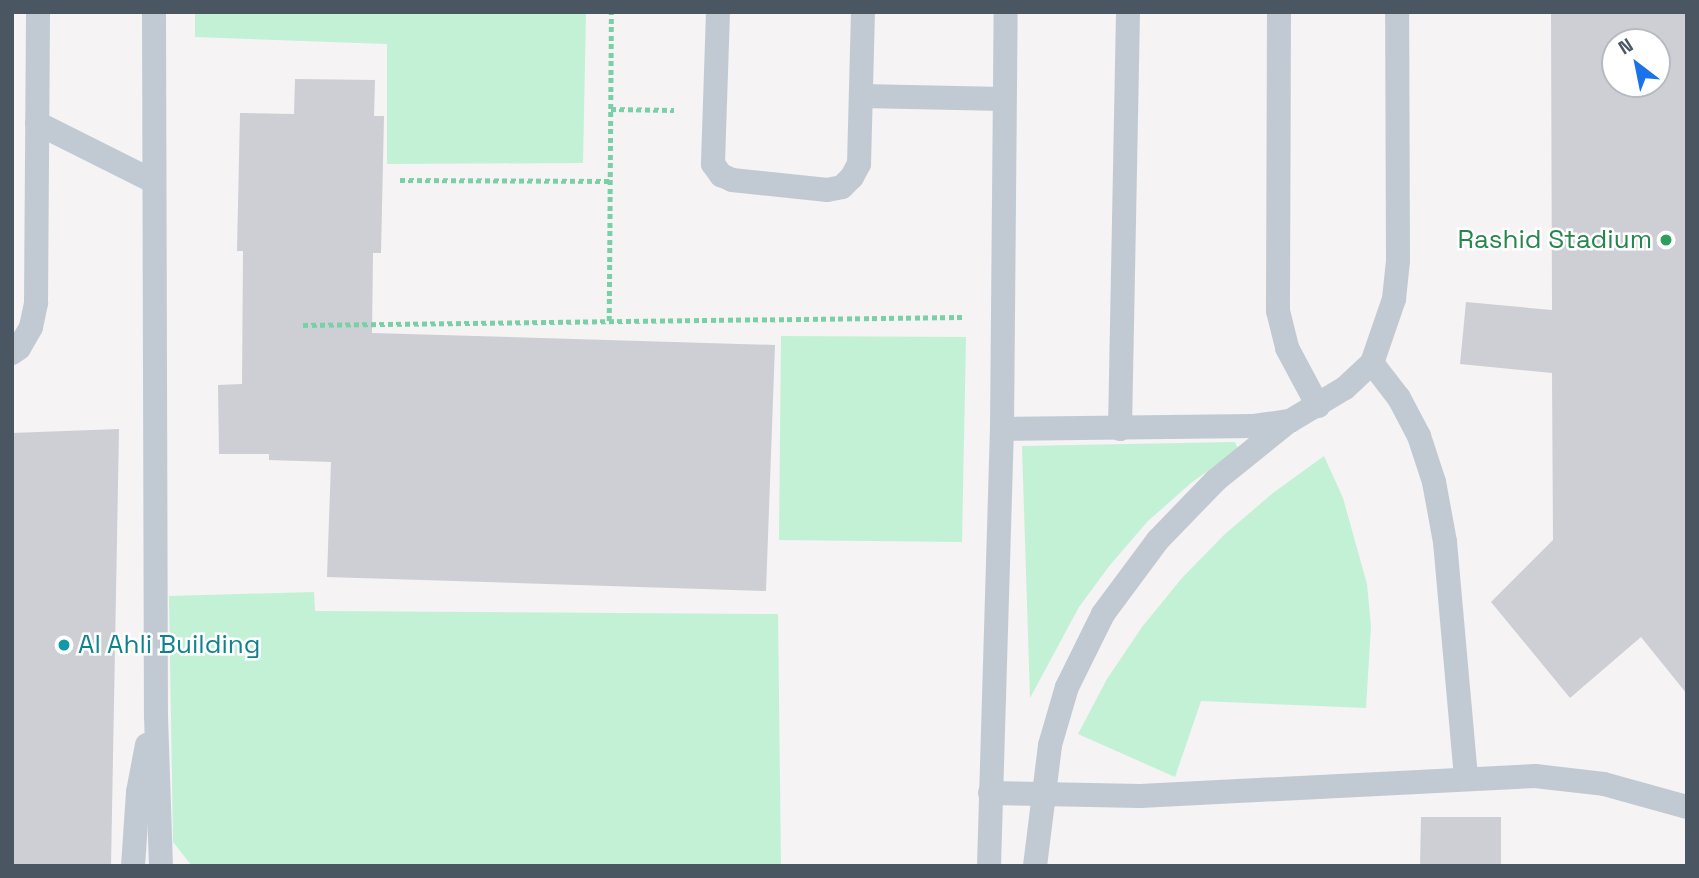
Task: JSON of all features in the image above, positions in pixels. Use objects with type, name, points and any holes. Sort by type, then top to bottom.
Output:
[{"type":"lane","points":[[12,353],[19,348],[32,327],[36,303],[38,12]]},
{"type":"lane","points":[[154,12],[156,716],[161,866]]},
{"type":"lane","points":[[718,12],[711,152],[713,164],[721,175],[732,180],[827,190],[842,187],[852,177],[859,163],[863,12]]},
{"type":"lane","points":[[989,866],[1002,429],[1006,12]]},
{"type":"lane","points":[[1121,429],[1128,12]]},
{"type":"lane","points":[[1279,12],[1278,311],[1287,348],[1318,406]]},
{"type":"lane","points":[[1035,866],[1050,745],[1067,687],[1103,614],[1158,540],[1216,480],[1290,421],[1345,388],[1371,363],[1386,330],[1394,299],[1398,261],[1397,12]]},
{"type":"lane","points":[[861,96],[1004,99]]},
{"type":"lane","points":[[37,123],[153,181]]},
{"type":"lane","points":[[1371,363],[1399,398],[1419,436],[1434,482],[1445,542],[1465,777]]},
{"type":"lane","points":[[1002,429],[1254,426],[1290,421]]},
{"type":"lane","points":[[133,866],[138,792],[156,716]]},
{"type":"lane","points":[[990,793],[1140,796],[1249,792],[1465,777],[1535,776],[1604,784],[1687,807]]},
{"type":"path","points":[[609,321],[611,12]]},
{"type":"path","points":[[611,110],[713,110]]},
{"type":"path","points":[[400,180],[610,181]]},
{"type":"path","points":[[303,325],[1002,317]]},
{"type":"green space","points":[[195,12],[586,12],[583,163],[387,164],[387,44],[195,37]]},
{"type":"green space","points":[[781,336],[966,337],[962,542],[779,540]]},
{"type":"green space","points":[[1235,442],[1238,449],[1191,483],[1148,521],[1110,565],[1079,607],[1030,698],[1022,446]]},
{"type":"green space","points":[[1324,456],[1343,498],[1367,584],[1371,626],[1366,708],[1201,701],[1175,777],[1078,734],[1107,679],[1142,627],[1182,578],[1225,534],[1273,493]]},
{"type":"green space","points":[[314,592],[315,611],[778,614],[781,866],[192,866],[173,842],[169,596]]},
{"type":"building","points":[[1551,12],[1687,12],[1687,694],[1641,637],[1570,698],[1491,602],[1553,540],[1552,373],[1460,364],[1466,302],[1552,310]]},
{"type":"building","points":[[295,79],[375,80],[374,116],[384,116],[381,253],[373,253],[372,333],[775,345],[766,591],[327,577],[331,462],[269,460],[269,454],[219,454],[218,385],[242,384],[243,251],[237,251],[240,113],[294,114]]},
{"type":"building","name":"Al Ahli Building","points":[[119,429],[111,866],[12,866],[12,433]]},
{"type":"building","points":[[1421,817],[1501,817],[1501,866],[1420,866]]},
{"type":"place","name":"Rashid Stadium","points":[[1666,240]]},
{"type":"place","name":"Al Ahli Building","points":[[64,645]]}]
